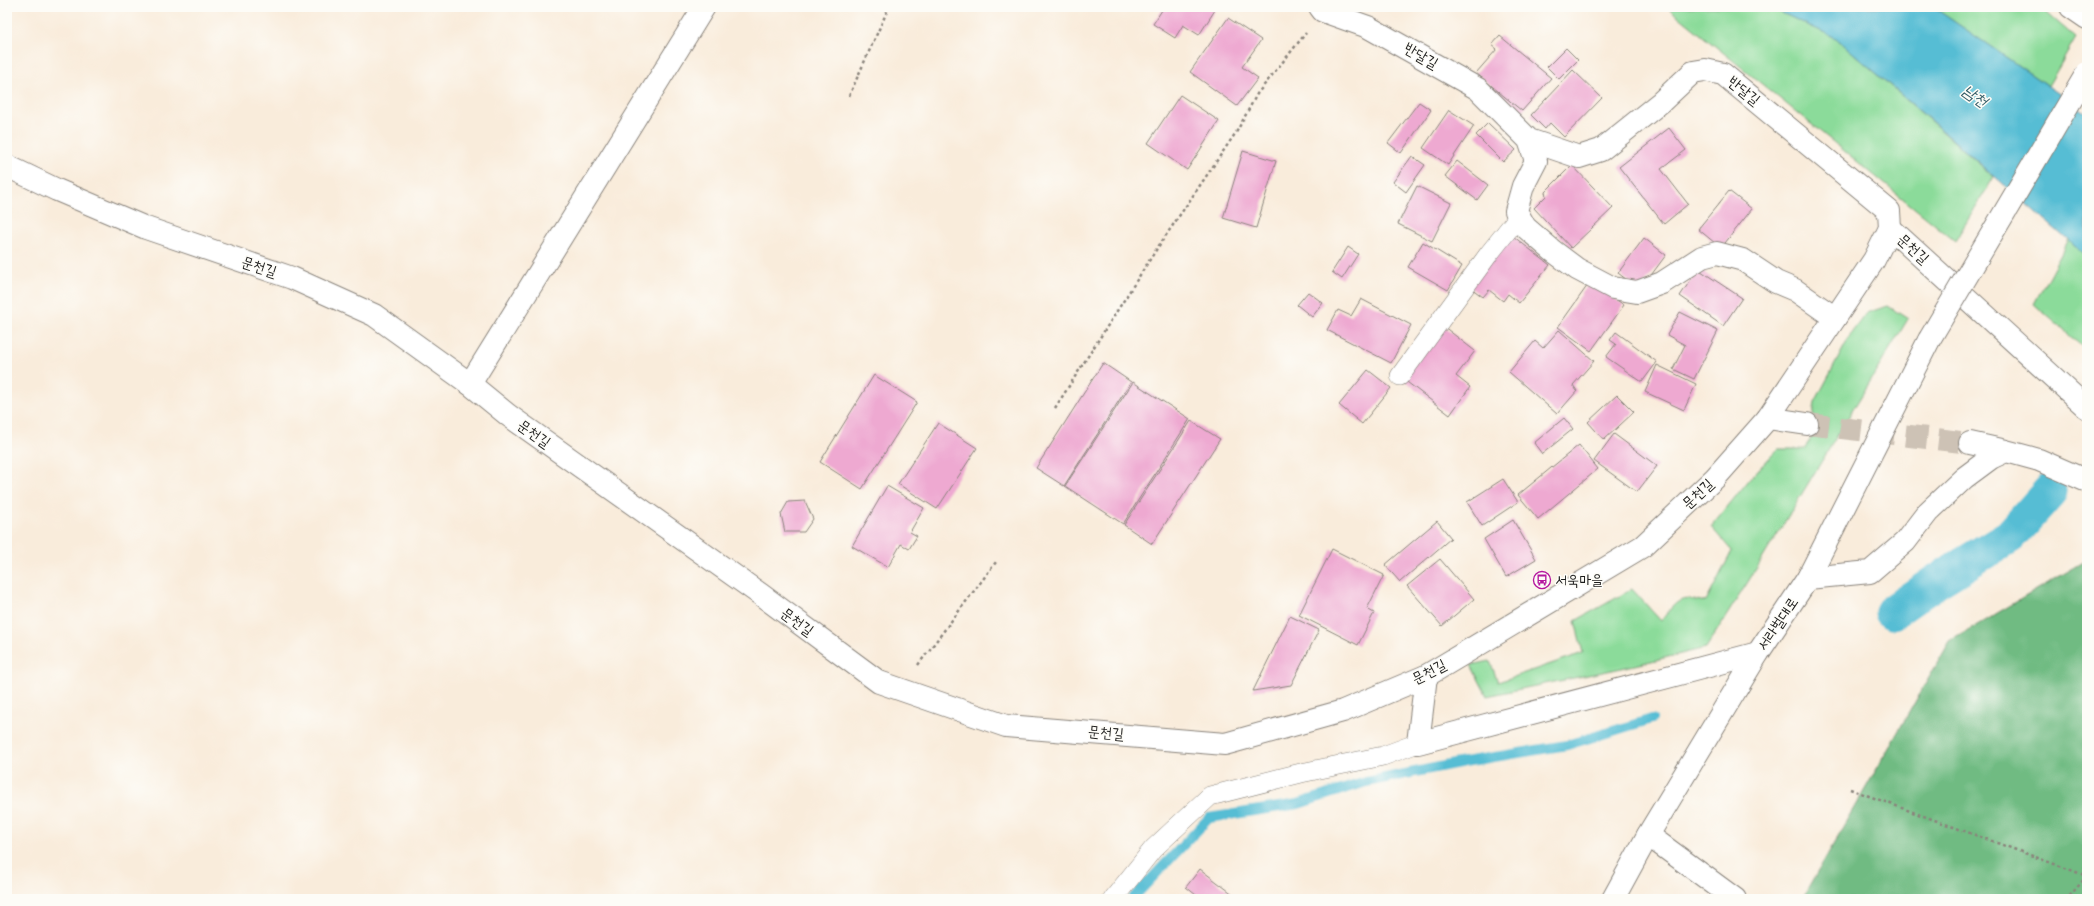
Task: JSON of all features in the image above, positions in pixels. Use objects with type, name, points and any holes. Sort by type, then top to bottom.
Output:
[{"type":"street","points":[[470,384],[704,7]]},
{"type":"street","points":[[2071,7],[2087,18]]},
{"type":"street","name":"반달길","points":[[1322,9],[1368,27],[1478,89],[1529,140],[1536,160],[1523,186],[1516,211],[1519,216]]},
{"type":"street","name":"반달길","points":[[1529,140],[1580,156],[1601,150],[1661,102],[1693,72],[1705,70],[1723,74],[1889,211],[1890,228]]},
{"type":"street","name":"서라벌대로","points":[[1613,899],[1648,835],[1758,654],[1808,578],[1928,340],[2087,73]]},
{"type":"street","name":"문천길","points":[[7,166],[57,190],[146,228],[292,278],[374,315],[470,384],[508,415],[760,594],[879,682],[1006,726],[1225,744],[1343,711],[1426,676],[1643,546],[1715,478],[1768,418],[1874,260],[1890,228],[2087,408]]},
{"type":"street","points":[[1519,216],[1525,227],[1553,251],[1577,269],[1613,288],[1637,292],[1662,283],[1702,257],[1717,253],[1743,260],[1776,282],[1795,290],[1835,318]]},
{"type":"street","points":[[1768,418],[1807,424]]},
{"type":"street","points":[[1970,443],[2039,460],[2087,481]]},
{"type":"street","points":[[1808,578],[1870,572],[1905,542],[1928,512],[1964,478],[1992,458],[2006,451]]},
{"type":"street","points":[[1426,676],[1418,744],[1758,654]]},
{"type":"street","points":[[1648,835],[1735,899]]},
{"type":"lane","points":[[1400,376],[1488,255],[1519,216]]},
{"type":"lane","points":[[1113,899],[1153,849],[1210,796],[1301,773],[1383,756],[1418,744]]},
{"type":"path","points":[[849,96],[889,7]]},
{"type":"path","points":[[1055,408],[1156,250],[1237,131],[1257,94],[1322,9]]},
{"type":"path","points":[[899,689],[996,562]]},
{"type":"path","points":[[1850,789],[2087,876],[2067,899]]},
{"type":"green space","points":[[1667,7],[1769,7],[1836,38],[1994,177],[1955,241]]},
{"type":"green space","points":[[1933,7],[2040,7],[2076,38],[2048,86]]},
{"type":"green space","points":[[2068,240],[2087,257],[2087,351],[2034,304]]},
{"type":"green space","points":[[1888,306],[1908,319],[1758,566],[1706,648],[1622,668],[1487,696],[1471,665],[1490,661],[1498,682],[1583,653],[1575,621],[1632,589],[1661,621],[1671,608],[1680,601],[1690,599],[1706,602],[1732,551],[1711,527],[1753,475],[1778,449],[1804,449],[1824,420],[1813,416],[1815,402],[1852,332],[1866,313]]},
{"type":"green space","points":[[2087,560],[2087,899],[1802,899],[1950,641]]},
{"type":"water","name":"남천","points":[[1769,7],[1933,7],[2087,113],[2087,257],[1836,38]]},
{"type":"building","points":[[1164,7],[1217,7],[1199,35],[1183,25],[1175,38],[1153,24]]},
{"type":"building","points":[[1228,18],[1261,40],[1242,67],[1258,78],[1237,106],[1190,72]]},
{"type":"building","points":[[1500,36],[1551,78],[1522,111],[1476,73],[1497,49],[1492,45]]},
{"type":"building","points":[[1566,48],[1578,60],[1559,79],[1547,67]]},
{"type":"building","points":[[1573,70],[1602,98],[1564,137],[1550,123],[1545,129],[1531,115]]},
{"type":"building","points":[[1180,95],[1219,121],[1187,170],[1148,143]]},
{"type":"building","points":[[1419,102],[1431,110],[1401,153],[1388,143]]},
{"type":"building","points":[[1449,110],[1474,126],[1448,165],[1423,148]]},
{"type":"building","points":[[1488,123],[1516,150],[1503,162],[1476,135]]},
{"type":"building","points":[[1669,128],[1686,150],[1661,169],[1688,204],[1664,224],[1619,167]]},
{"type":"building","points":[[1243,151],[1276,161],[1256,228],[1223,218]]},
{"type":"building","points":[[1412,156],[1425,165],[1406,192],[1393,182]]},
{"type":"building","points":[[1457,161],[1488,185],[1477,200],[1445,176]]},
{"type":"building","points":[[1572,165],[1613,208],[1571,248],[1534,208],[1546,196],[1545,192]]},
{"type":"building","points":[[1417,186],[1451,203],[1432,241],[1398,224]]},
{"type":"building","points":[[1729,191],[1752,209],[1721,248],[1698,229]]},
{"type":"building","points":[[1509,233],[1550,265],[1519,303],[1508,294],[1503,301],[1489,290],[1483,297],[1467,285]]},
{"type":"building","points":[[1644,238],[1666,255],[1640,290],[1618,273]]},
{"type":"building","points":[[1423,242],[1462,266],[1448,290],[1408,267]]},
{"type":"building","points":[[1348,247],[1358,254],[1342,279],[1332,272]]},
{"type":"building","points":[[1698,269],[1742,298],[1723,326],[1680,296]]},
{"type":"building","points":[[1590,282],[1624,305],[1591,351],[1558,327]]},
{"type":"building","points":[[1308,292],[1323,303],[1312,317],[1297,305]]},
{"type":"building","points":[[1361,299],[1411,325],[1391,363],[1327,330],[1338,310],[1351,316]]},
{"type":"building","points":[[1680,312],[1718,331],[1694,379],[1673,369],[1685,345],[1667,335]]},
{"type":"building","points":[[1443,326],[1475,351],[1456,376],[1470,387],[1450,415],[1403,379]]},
{"type":"building","points":[[1559,330],[1594,361],[1573,385],[1577,391],[1557,414],[1509,372],[1535,341],[1543,348]]},
{"type":"building","points":[[1616,332],[1657,362],[1642,382],[1606,357],[1616,344],[1610,340]]},
{"type":"building","points":[[1103,363],[1131,382],[1064,486],[1036,468]]},
{"type":"building","points":[[1657,365],[1696,384],[1684,410],[1645,392]]},
{"type":"building","points":[[1368,370],[1391,388],[1362,424],[1339,405]]},
{"type":"building","points":[[874,375],[917,402],[862,489],[820,462]]},
{"type":"building","points":[[1133,382],[1190,419],[1123,524],[1065,486]]},
{"type":"building","points":[[1617,395],[1634,412],[1604,440],[1588,422]]},
{"type":"building","points":[[1564,418],[1573,429],[1542,454],[1534,443]]},
{"type":"building","points":[[1191,421],[1220,439],[1152,544],[1124,525]]},
{"type":"building","points":[[938,423],[977,448],[937,509],[898,484]]},
{"type":"building","points":[[1614,434],[1657,466],[1637,492],[1594,461]]},
{"type":"building","points":[[1579,445],[1598,469],[1538,519],[1518,495]]},
{"type":"building","points":[[1503,479],[1518,502],[1482,526],[1467,502]]},
{"type":"building","points":[[887,486],[924,508],[910,532],[917,536],[909,549],[901,544],[888,567],[852,546]]},
{"type":"building","points":[[805,501],[813,519],[804,532],[785,532],[781,514],[788,502]]},
{"type":"building","points":[[1513,520],[1536,559],[1506,577],[1484,539]]},
{"type":"building","points":[[1437,521],[1451,538],[1400,582],[1385,565]]},
{"type":"building","points":[[1332,549],[1384,575],[1367,609],[1374,613],[1358,645],[1299,615]]},
{"type":"building","points":[[1440,559],[1474,599],[1442,626],[1407,586]]},
{"type":"building","points":[[1290,616],[1319,630],[1291,685],[1253,691]]},
{"type":"building","points":[[1200,869],[1234,895],[1231,899],[1201,899],[1186,887]]},
{"type":"waterway","points":[[1892,612],[1937,581],[2010,536],[2050,491]]},
{"type":"waterway","points":[[1132,899],[1209,818],[1298,804],[1366,782],[1464,762],[1567,745],[1652,719]]},
{"type":"tunnel","points":[[1807,424],[1970,443]]},
{"type":"place","name":"서욱마을","points":[[1542,580]]}]
